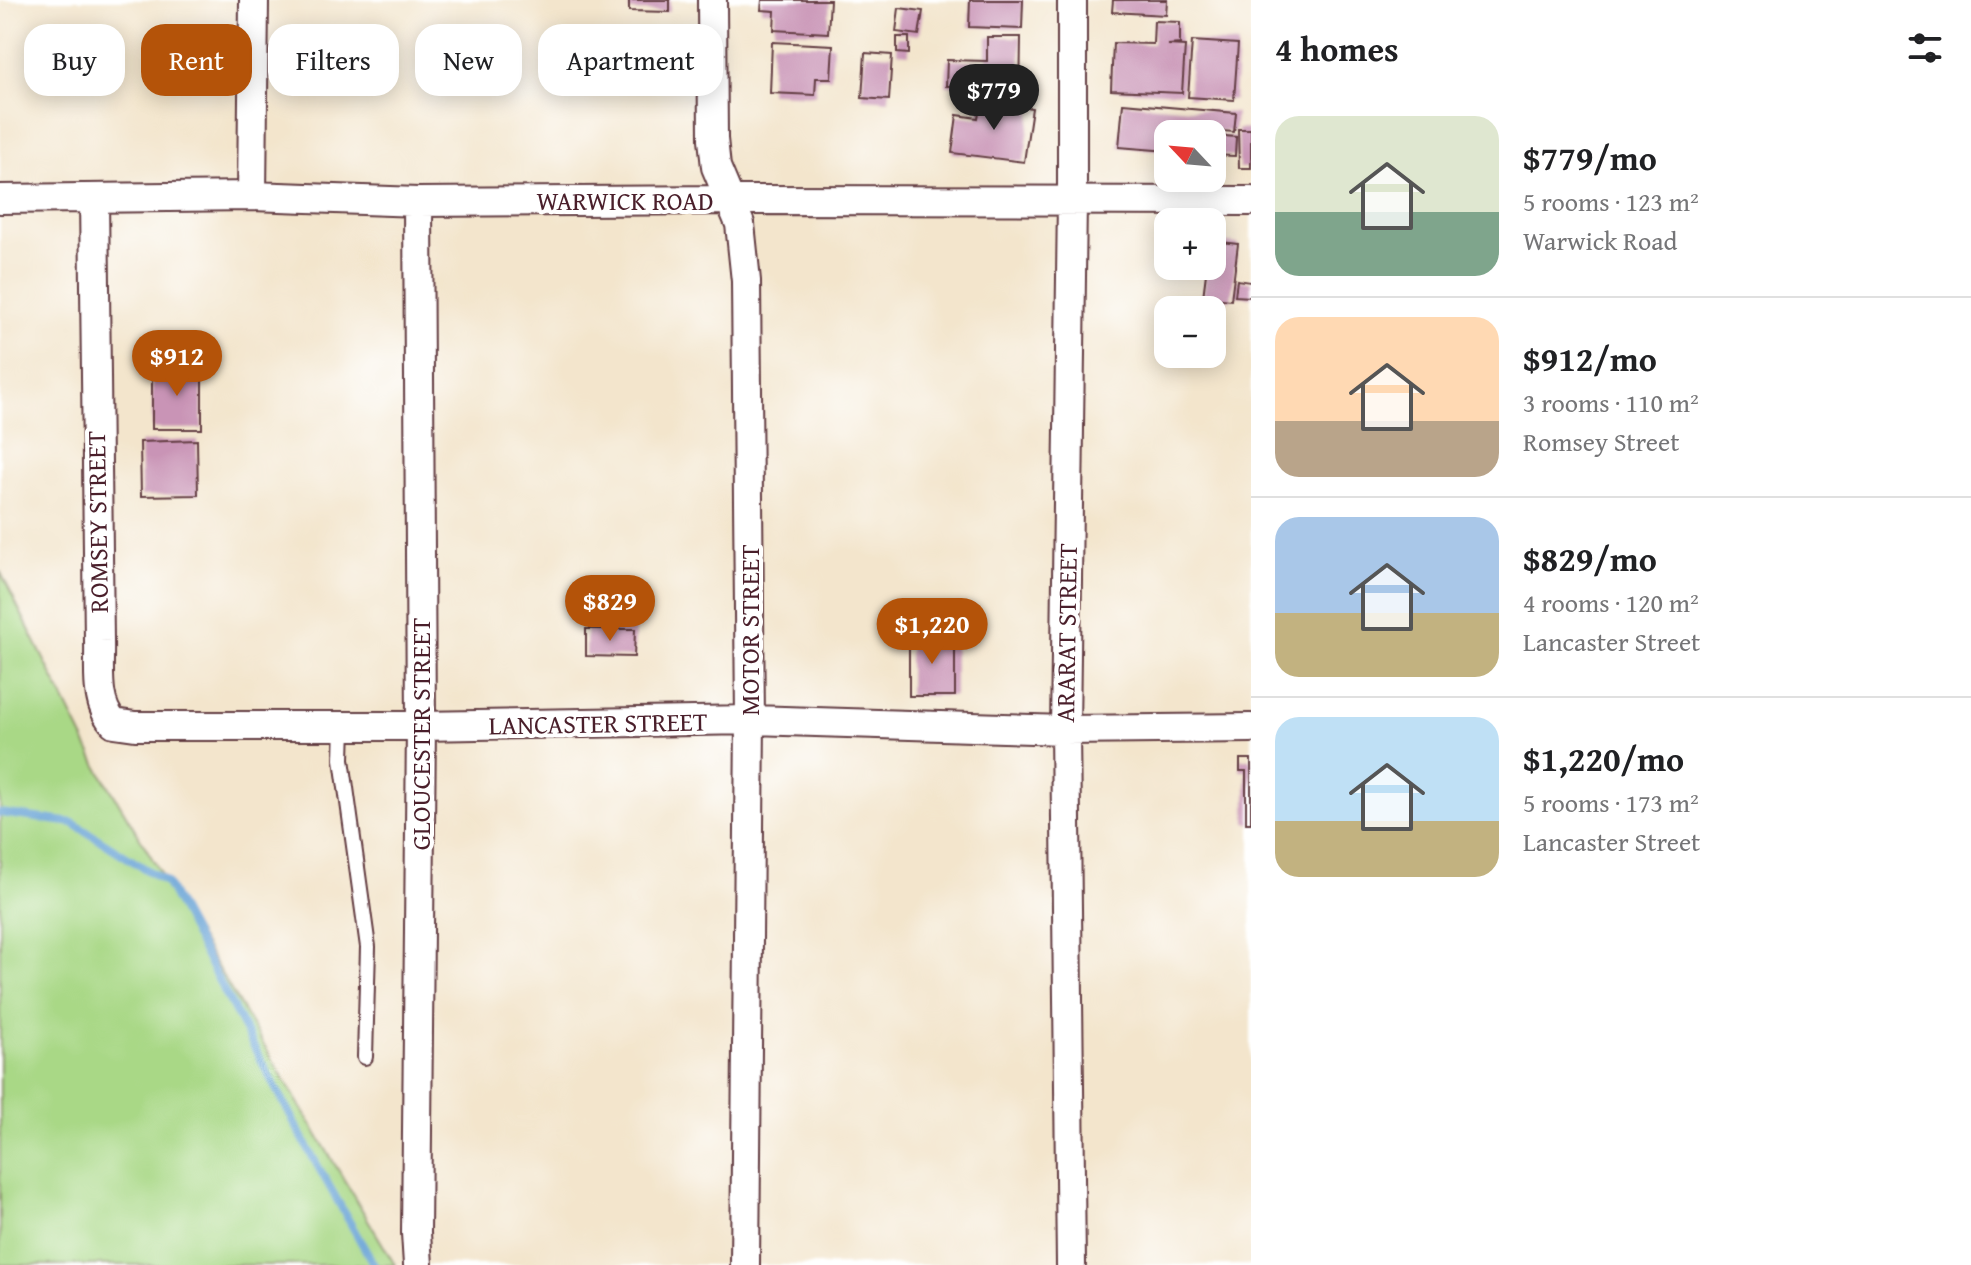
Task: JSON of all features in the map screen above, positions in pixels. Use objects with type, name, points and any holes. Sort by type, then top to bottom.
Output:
[{"type":"street","points":[[252,196],[254,0]]},
{"type":"street","name":"MOTOR STREET","points":[[712,0],[716,167],[740,224],[746,281],[750,720],[745,1265]]},
{"type":"street","name":"ARARAT STREET","points":[[1071,1265],[1065,730],[1072,0]]},
{"type":"street","name":"WARWICK ROAD","points":[[0,199],[252,196],[418,202],[1251,201]]},
{"type":"street","name":"ROMSEY STREET","points":[[94,198],[101,702]]},
{"type":"street","name":"GLOUCESTER STREET","points":[[418,202],[421,726],[418,1265]]},
{"type":"street","name":"LANCASTER STREET","points":[[101,702],[108,717],[120,725],[421,726],[750,720],[1065,730],[1251,728]]},
{"type":"lane","points":[[343,726],[342,759],[368,947],[365,1057]]},
{"type":"green space","points":[[0,571],[97,766],[395,1265],[0,1265]]},
{"type":"building","points":[[629,0],[670,0],[670,12],[629,11]]},
{"type":"building","points":[[762,0],[830,0],[828,33],[774,30],[775,11],[761,10]]},
{"type":"building","points":[[970,0],[1023,0],[1022,29],[969,27]]},
{"type":"building","points":[[1113,0],[1167,0],[1166,15],[1112,12]]},
{"type":"building","points":[[899,8],[923,11],[919,35],[896,32]]},
{"type":"building","points":[[1154,21],[1180,22],[1180,44],[1168,45],[1185,46],[1182,93],[1111,90],[1113,43],[1153,44]]},
{"type":"building","points":[[897,37],[909,37],[909,54],[897,53]]},
{"type":"building","points":[[987,37],[1021,37],[1020,100],[983,99],[983,86],[946,86],[947,60],[987,61]]},
{"type":"building","points":[[1192,41],[1238,44],[1234,100],[1188,97]]},
{"type":"building","points":[[772,42],[833,45],[831,78],[816,78],[815,95],[770,93]]},
{"type":"building","points":[[865,53],[892,55],[889,100],[862,98]]},
{"type":"building","points":[[981,101],[1032,108],[1024,162],[952,153],[957,115],[978,118]]},
{"type":"building","points":[[1123,103],[1236,113],[1234,132],[1226,131],[1226,120],[1154,120],[1154,150],[1119,147]]},
{"type":"building","points":[[1238,129],[1251,129],[1251,168],[1239,168]]},
{"type":"building","points":[[1226,136],[1236,137],[1235,156],[1226,156]]},
{"type":"building","points":[[1226,243],[1238,244],[1231,300],[1226,299],[1226,296],[1203,296],[1205,280],[1226,280]]},
{"type":"building","points":[[1237,280],[1251,282],[1251,297],[1235,296]]},
{"type":"building","points":[[152,368],[202,368],[202,429],[152,429]]},
{"type":"building","points":[[197,440],[198,495],[141,496],[140,442]]},
{"type":"building","points":[[586,629],[635,629],[634,657],[586,656]]},
{"type":"building","points":[[955,636],[955,696],[909,696],[909,637]]},
{"type":"building","points":[[1240,759],[1251,759],[1251,823],[1246,823],[1246,771],[1240,771]]},
{"type":"waterway","points":[[0,813],[73,823],[166,882],[374,1265]]}]
